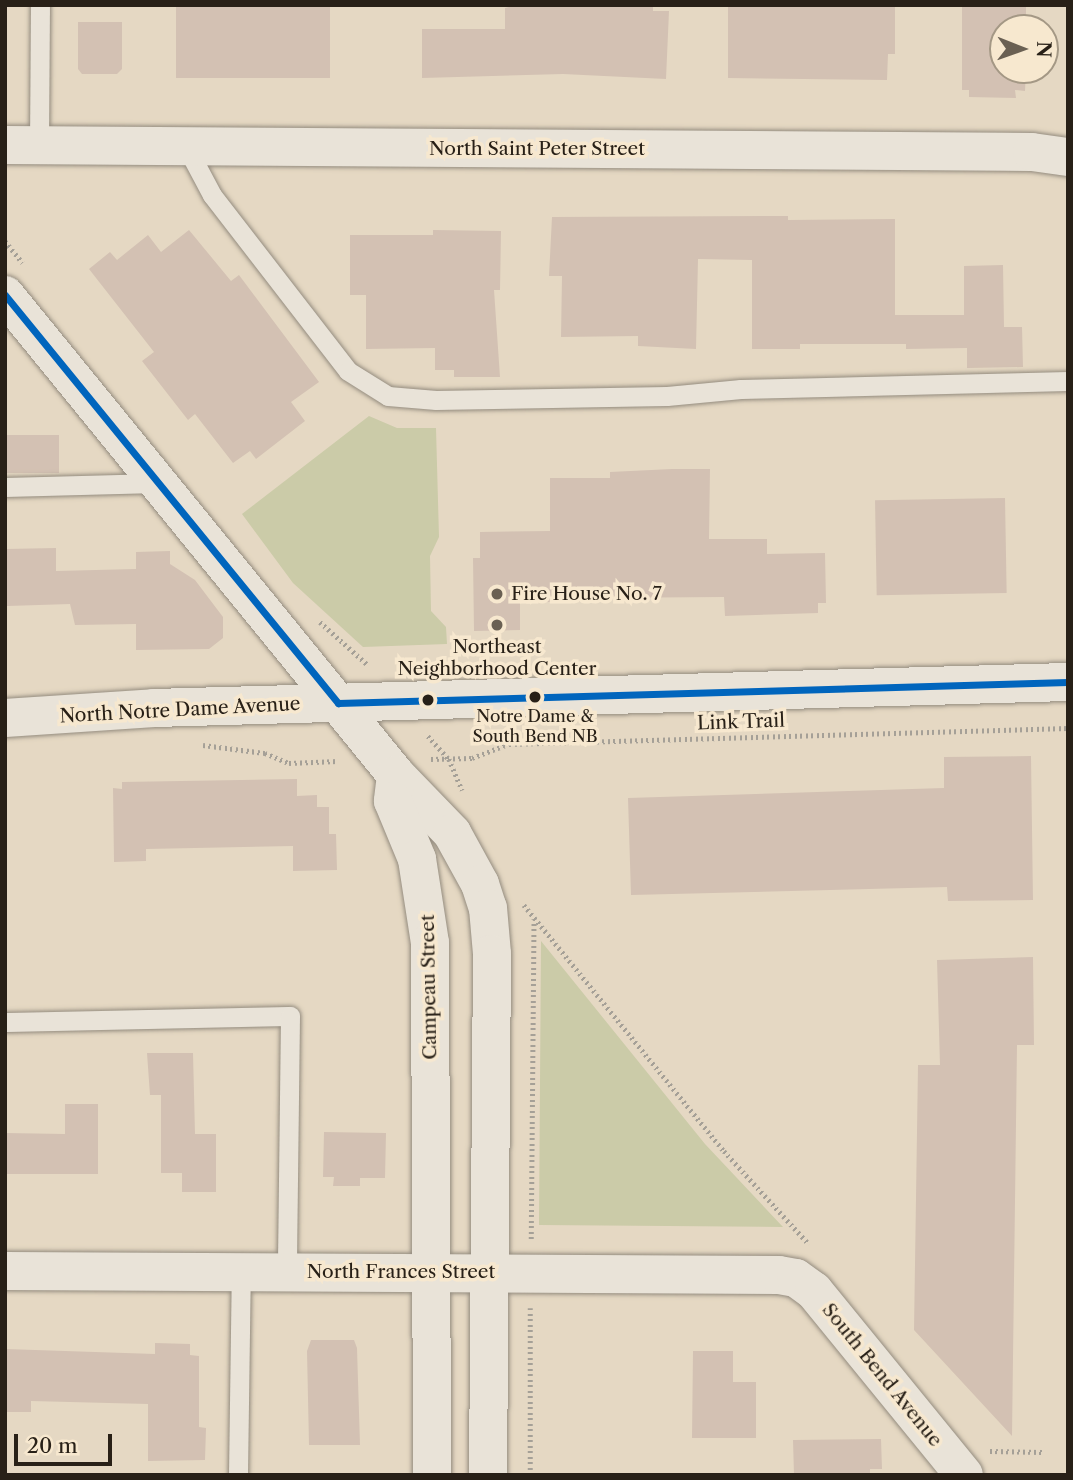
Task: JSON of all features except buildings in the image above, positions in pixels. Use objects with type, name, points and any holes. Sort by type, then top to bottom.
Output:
[{"type":"street","name":"North Saint Peter Street","points":[[22,145],[1018,152],[1068,157]]},
{"type":"street","points":[[5,295],[338,703],[409,767],[469,858],[488,908],[492,954],[488,1475]]},
{"type":"street","name":"North Notre Dame Avenue","points":[[5,718],[338,703],[1068,682]]},
{"type":"street","name":"Campeau Street","points":[[409,767],[393,801],[417,859],[430,943],[429,1272],[432,1475]]},
{"type":"street","name":"North Frances Street","points":[[5,1271],[758,1273],[805,1265]]},
{"type":"street","name":"South Bend Avenue","points":[[805,1265],[814,1291],[974,1463]]},
{"type":"lane","points":[[22,145],[40,5]]},
{"type":"lane","points":[[187,148],[212,195],[348,371],[388,396],[436,400],[667,396],[741,388],[1068,381]]},
{"type":"lane","points":[[5,487],[157,483]]},
{"type":"lane","points":[[5,1022],[290,1016],[287,1272]]},
{"type":"lane","points":[[238,1475],[242,1272]]},
{"type":"path","name":"Link Trail","points":[[409,767],[449,759],[472,758],[509,744],[1068,728]]},
{"type":"path","points":[[428,736],[449,759],[466,800]]},
{"type":"path","points":[[289,763],[342,761]]},
{"type":"path","points":[[522,901],[724,1151],[805,1265]]},
{"type":"path","points":[[531,1252],[534,918]]},
{"type":"path","points":[[530,1303],[530,1475]]},
{"type":"path","points":[[974,1463],[1042,1452]]},
{"type":"green space","points":[[369,416],[397,428],[436,428],[439,537],[430,556],[431,611],[446,627],[447,644],[363,647],[293,583],[242,514]]},
{"type":"green space","points":[[541,941],[705,1144],[783,1227],[539,1225]]},
{"type":"transit line","name":"7","points":[[5,295],[338,703],[1068,682]]},
{"type":"place","name":"Fire House No. 7","points":[[497,594]]},
{"type":"place","name":"Northeast Neighborhood Center","points":[[497,625]]},
{"type":"place","name":"Notre Dame & South Bend NB","points":[[535,697]]}]
